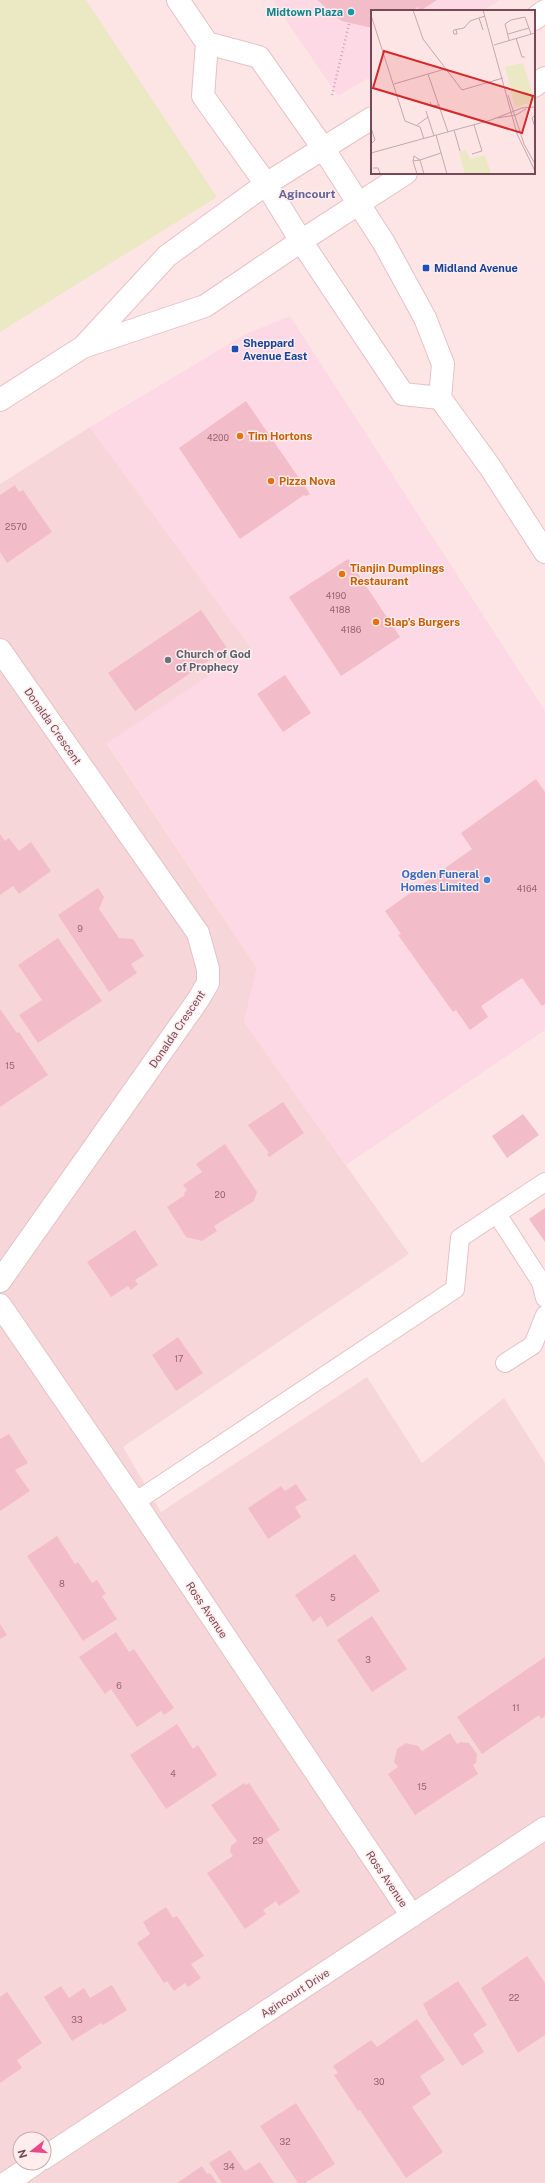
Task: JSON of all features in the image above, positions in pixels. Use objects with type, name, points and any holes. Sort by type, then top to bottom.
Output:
[{"type":"street","points":[[178,0],[207,43],[203,96],[266,184],[301,241],[403,394],[440,398]]},
{"type":"street","points":[[535,18],[545,11]]},
{"type":"street","points":[[207,43],[259,57],[323,148],[358,205],[384,243],[425,318],[443,364],[440,398],[490,466],[545,552]]},
{"type":"street","points":[[535,85],[545,78]]},
{"type":"street","points":[[83,347],[167,256],[266,184],[371,119]]},
{"type":"street","points":[[0,400],[83,347],[205,306],[301,241],[404,174]]},
{"type":"street","name":"Donalda Crescent","points":[[0,650],[198,933],[208,969],[208,983],[198,1000],[0,1281]]},
{"type":"street","name":"Ross Avenue","points":[[0,1305],[135,1502],[412,1916]]},
{"type":"street","name":"Agincourt Drive","points":[[52,2153],[545,1828]]},
{"type":"street","points":[[6,2183],[24,2171]]},
{"type":"lane","points":[[135,1502],[455,1288],[460,1238],[545,1182]]},
{"type":"lane","points":[[496,1214],[541,1282],[545,1298]]},
{"type":"lane","points":[[505,1363],[533,1345],[545,1315]]},
{"type":"path","points":[[332,95],[349,24]]},
{"type":"shaded area","points":[[0,0],[86,0],[217,197],[0,332]]},
{"type":"shaded area","points":[[272,0],[500,0],[484,10],[371,10],[371,77],[338,96]]},
{"type":"shaded area","points":[[290,316],[545,711],[545,1030],[346,1165],[244,1022],[257,968],[107,743],[251,648],[90,427],[246,334]]},
{"type":"shaded area","points":[[90,427],[251,648],[107,744],[257,968],[244,1022],[409,1254],[123,1447],[161,1512],[367,1377],[422,1463],[504,1398],[545,1463],[545,2183],[0,2183],[0,484]]},
{"type":"building","name":"Midtown Plaza","points":[[318,0],[437,0],[422,10],[420,10],[418,7],[414,10],[371,10],[371,27],[342,21],[331,14]]},
{"type":"building","points":[[246,401],[310,494],[306,496],[304,495],[240,539],[179,448]]},
{"type":"building","points":[[15,485],[19,492],[23,490],[52,532],[7,563],[0,552],[0,495]]},
{"type":"building","points":[[348,559],[400,637],[341,676],[289,597]]},
{"type":"building","name":"Church of God of Prophecy","points":[[201,610],[227,648],[135,711],[108,673]]},
{"type":"building","points":[[285,675],[311,713],[283,732],[257,694]]},
{"type":"building","name":"Ogden Funeral Homes Limited","points":[[536,779],[545,792],[545,1004],[542,1006],[522,978],[481,1006],[488,1017],[470,1030],[456,1010],[453,1012],[398,935],[401,934],[385,911],[472,849],[461,833]]},
{"type":"building","points":[[0,834],[5,841],[9,838],[19,851],[31,842],[51,871],[19,894],[13,886],[0,895]]},
{"type":"building","points":[[98,888],[104,897],[99,909],[119,938],[133,939],[144,956],[131,964],[137,973],[109,992],[58,915]]},
{"type":"building","points":[[58,938],[102,1001],[38,1043],[19,1015],[42,1000],[18,965]]},
{"type":"building","points":[[0,1009],[17,1033],[19,1032],[48,1075],[0,1107]]},
{"type":"building","points":[[283,1102],[304,1133],[269,1157],[267,1154],[269,1153],[248,1125]]},
{"type":"building","points":[[523,1114],[539,1135],[507,1158],[492,1136]]},
{"type":"building","points":[[225,1144],[257,1192],[254,1201],[214,1226],[217,1231],[202,1241],[186,1237],[167,1207],[185,1195],[184,1193],[187,1190],[183,1185],[202,1172],[196,1164]]},
{"type":"building","points":[[545,1208],[545,1242],[529,1219]]},
{"type":"building","points":[[135,1230],[158,1265],[135,1280],[138,1284],[131,1290],[128,1286],[111,1297],[87,1262]]},
{"type":"building","points":[[178,1337],[203,1373],[176,1391],[152,1355]]},
{"type":"building","points":[[9,1434],[28,1463],[15,1470],[30,1491],[0,1511],[0,1439]]},
{"type":"building","points":[[296,1484],[307,1500],[295,1507],[301,1517],[268,1539],[248,1508],[281,1486],[285,1491]]},
{"type":"building","points":[[57,1536],[75,1564],[78,1562],[92,1583],[97,1580],[106,1594],[102,1596],[117,1619],[83,1641],[27,1556]]},
{"type":"building","points":[[355,1554],[380,1591],[327,1627],[321,1616],[313,1622],[295,1595]]},
{"type":"building","points":[[372,1616],[407,1669],[372,1692],[337,1640]]},
{"type":"building","points":[[0,1624],[7,1635],[0,1639]]},
{"type":"building","points":[[116,1632],[129,1652],[134,1649],[174,1708],[164,1715],[161,1711],[137,1727],[111,1689],[105,1694],[79,1657]]},
{"type":"building","points":[[545,1657],[545,1716],[541,1719],[539,1715],[482,1754],[457,1717]]},
{"type":"building","points":[[177,1724],[193,1749],[198,1745],[217,1775],[166,1809],[130,1755]]},
{"type":"building","points":[[450,1733],[457,1744],[461,1742],[469,1743],[477,1754],[476,1763],[473,1765],[478,1774],[415,1815],[388,1774],[398,1767],[394,1762],[397,1749],[406,1743],[418,1746],[422,1751]]},
{"type":"building","points":[[244,1783],[246,1785],[249,1783],[280,1830],[266,1839],[300,1892],[279,1906],[276,1901],[263,1910],[266,1914],[245,1929],[207,1873],[233,1856],[230,1852],[231,1846],[237,1841],[211,1805]]},
{"type":"building","points":[[166,1907],[173,1918],[177,1916],[204,1956],[191,1964],[201,1978],[188,1987],[185,1983],[174,1991],[167,1981],[164,1983],[137,1943],[150,1934],[143,1922]]},
{"type":"building","points":[[527,1956],[545,1983],[545,2035],[518,2053],[481,1988]]},
{"type":"building","points":[[458,1981],[487,2025],[473,2034],[484,2052],[462,2066],[427,2013],[423,2004]]},
{"type":"building","points":[[112,1985],[127,2010],[103,2025],[101,2023],[72,2041],[44,1997],[61,1986],[69,1998],[84,1988],[90,1998]]},
{"type":"building","points":[[7,1992],[42,2043],[17,2060],[22,2068],[0,2083],[0,1997]]},
{"type":"building","points":[[417,2019],[445,2060],[420,2076],[431,2094],[412,2107],[443,2152],[406,2178],[360,2110],[358,2111],[334,2075],[338,2073],[333,2066],[371,2040],[377,2047]]},
{"type":"building","points":[[296,2103],[335,2164],[305,2183],[298,2183],[260,2126]]},
{"type":"building","points":[[230,2150],[245,2171],[260,2162],[274,2183],[222,2183],[209,2163]]},
{"type":"building","points":[[202,2166],[207,2174],[210,2173],[217,2183],[177,2183]]},
{"type":"place","name":"Midtown Plaza","points":[[351,12]]},
{"type":"place","name":"Midland Avenue","points":[[426,268]]},
{"type":"place","name":"Sheppard Avenue East","points":[[235,349]]},
{"type":"place","name":"Tim Hortons","points":[[240,436]]},
{"type":"place","name":"Pizza Nova","points":[[271,481]]},
{"type":"place","name":"Tianjin Dumplings Restaurant","points":[[342,574]]},
{"type":"place","name":"Slap’s Burgers","points":[[376,622]]},
{"type":"place","name":"Church of God of Prophecy","points":[[168,660]]},
{"type":"place","name":"Ogden Funeral Homes Limited","points":[[487,880]]},
{"type":"district","name":"Agincourt","points":[[307,194]]}]
